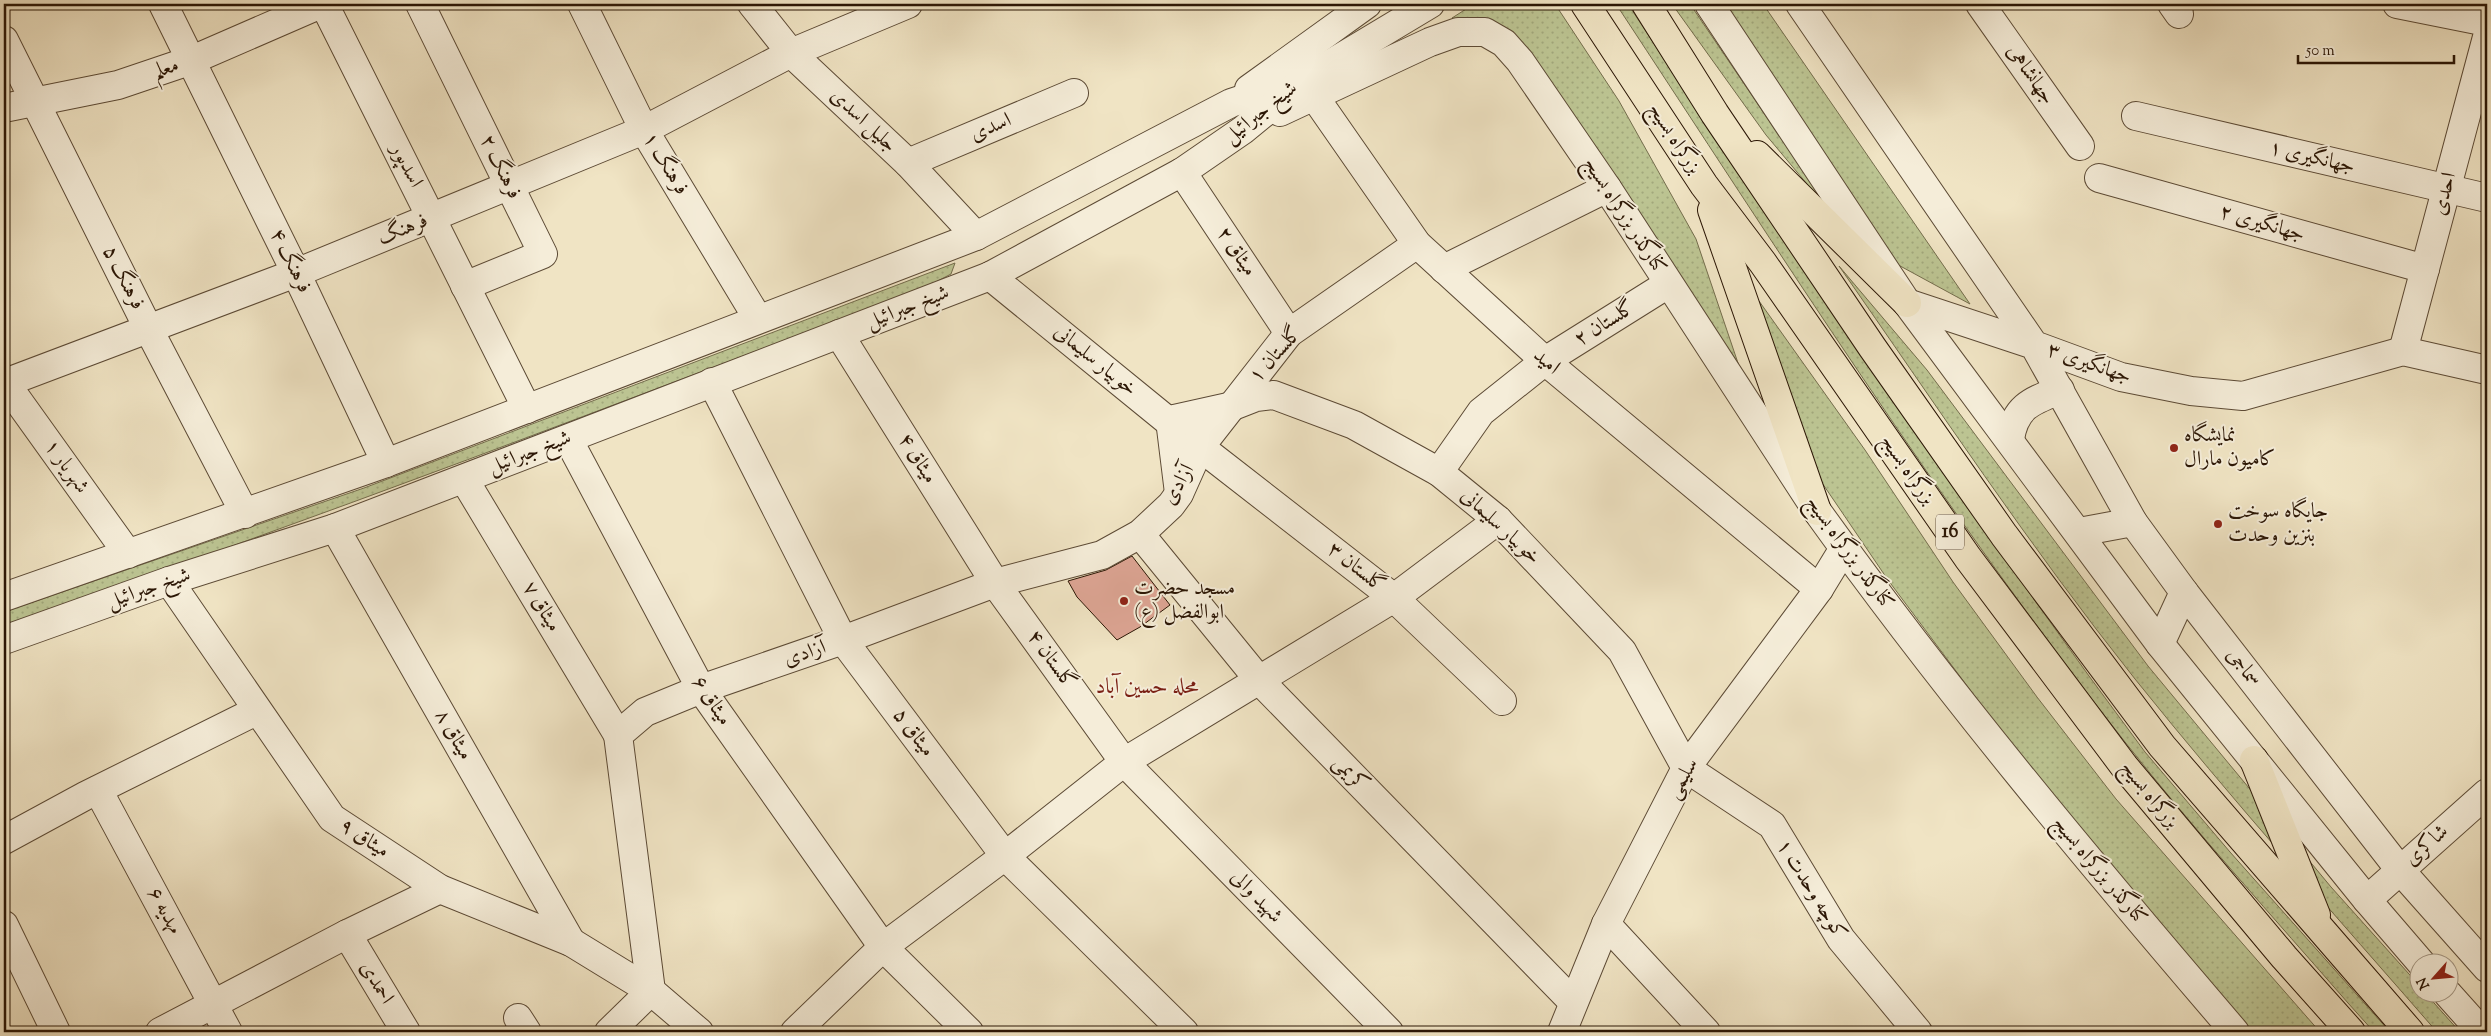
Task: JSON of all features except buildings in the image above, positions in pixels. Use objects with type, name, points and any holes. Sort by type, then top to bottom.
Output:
[{"type":"highway","name":"بزرگراه بسیج","points":[[1585,4],[1704,185],[1763,263],[1968,558],[2124,766],[2284,957],[2351,1032]]},
{"type":"highway","name":"بزرگراه بسیج","points":[[1646,4],[1715,114],[1872,347],[2010,543],[2162,746],[2410,1032]]},
{"type":"highway","points":[[1715,114],[1907,303]]},
{"type":"highway","points":[[1704,185],[1817,511]]},
{"type":"highway","points":[[2254,760],[2324,935]]},
{"type":"street","name":"فرهنگ ۴","points":[[164,4],[296,273],[386,463]]},
{"type":"street","name":"معلم","points":[[4,108],[118,85],[192,60],[322,4]]},
{"type":"street","name":"اسدپور","points":[[322,4],[527,409]]},
{"type":"street","name":"فرهنگ ۲","points":[[420,4],[543,254],[465,286]]},
{"type":"street","name":"فرهنگ ۱","points":[[582,4],[644,130],[758,319]]},
{"type":"street","name":"جلیل اسدی","points":[[752,4],[791,53],[908,163],[976,236]]},
{"type":"street","name":"فرهنگ","points":[[4,382],[296,273],[644,130],[791,53],[908,4]]},
{"type":"street","points":[[1231,103],[1367,4]]},
{"type":"street","points":[[1310,87],[1430,4]]},
{"type":"street","points":[[1709,4],[1907,303],[2010,439],[2160,644],[2367,900],[2413,954]]},
{"type":"street","name":"جهانگیری ۳","points":[[1800,4],[2034,345],[2121,377],[2192,391],[2243,396],[2403,350],[2487,370]]},
{"type":"street","name":"جهانشاهی","points":[[1980,4],[2080,146]]},
{"type":"street","points":[[2397,4],[2487,22]]},
{"type":"street","name":"کنارگذر بزرگراه بسیج","points":[[1310,87],[1458,32],[1485,32],[1504,43],[1520,61],[1607,188],[1817,511],[1844,548],[1981,727],[2121,899],[2236,1032]]},
{"type":"street","name":"احدی","points":[[2403,350],[2487,38]]},
{"type":"street","name":"فرهنگ ۵","points":[[4,40],[148,328],[245,514]]},
{"type":"street","name":"شیخ جبرائیل","points":[[4,597],[386,463],[976,236],[1231,103],[1310,87]]},
{"type":"street","name":"شیخ جبرائیل","points":[[4,640],[169,581],[334,528],[990,276],[1182,172],[1310,87]]},
{"type":"street","name":"امید","points":[[1310,87],[1417,244],[1545,362],[1819,590]]},
{"type":"street","name":"اسدی","points":[[908,163],[1074,93]]},
{"type":"street","name":"جهانگیری ۱","points":[[2136,116],[2446,190],[2487,198]]},
{"type":"street","name":"میثاق ۲","points":[[1182,172],[1289,333]]},
{"type":"street","name":"جهانگیری ۲","points":[[2099,178],[2425,269]]},
{"type":"street","points":[[1444,269],[1607,188]]},
{"type":"street","name":"گلستان ۱","points":[[1200,447],[1289,333],[1417,244]]},
{"type":"street","name":"خوبیار سلیمانی","points":[[990,276],[1170,420],[1200,447]]},
{"type":"street","name":"گلستان ۲","points":[[1439,472],[1481,412],[1545,362],[1668,284]]},
{"type":"street","points":[[1907,303],[2034,345]]},
{"type":"street","name":"میثاق ۴","points":[[839,334],[995,584]]},
{"type":"street","name":"سماجی","points":[[2034,345],[2132,522],[2184,592],[2400,870],[2487,968]]},
{"type":"street","name":"شهریار ۱","points":[[4,382],[128,554]]},
{"type":"street","name":"میثاق ۵","points":[[712,382],[843,640],[1005,856],[1184,1032]]},
{"type":"street","points":[[2010,439],[2013,422],[2022,409],[2036,399],[2060,390]]},
{"type":"street","name":"خوبیار سلیمانی","points":[[1170,420],[1233,406],[1256,396],[1274,395],[1354,424],[1439,472],[1498,520],[1622,651],[1686,768]]},
{"type":"street","points":[[1170,420],[1179,494]]},
{"type":"street","name":"میثاق ۶","points":[[568,439],[701,689],[882,946],[969,1032]]},
{"type":"street","name":"آزادی","points":[[618,735],[645,712],[701,689],[843,640],[995,584],[1102,555],[1140,534],[1171,505],[1179,494],[1200,447]]},
{"type":"street","name":"گلستان ۳","points":[[1200,447],[1394,598],[1502,701]]},
{"type":"street","name":"میثاق ۷","points":[[464,479],[618,735]]},
{"type":"street","points":[[795,1032],[882,946],[1005,856],[1124,762],[1394,598],[1498,520]]},
{"type":"street","points":[[2079,532],[2132,522]]},
{"type":"street","name":"میثاق ۸","points":[[334,528],[571,942]]},
{"type":"street","name":"کریمی","points":[[1140,534],[1259,680],[1573,1002]]},
{"type":"street","name":"سلیمی","points":[[1562,1032],[1606,924],[1686,768],[1819,590],[1844,548]]},
{"type":"street","name":"میثاق ۹","points":[[169,581],[256,711],[332,818],[440,889],[571,942],[651,992],[700,1032]]},
{"type":"street","name":"گلستان ۴","points":[[995,584],[1124,762]]},
{"type":"street","points":[[2160,644],[2184,592]]},
{"type":"street","points":[[4,840],[98,790],[256,711]]},
{"type":"street","points":[[609,1032],[651,992],[618,735]]},
{"type":"street","name":"شهید والی","points":[[1124,762],[1389,1032]]},
{"type":"street","name":"کوچه وحدت ۱","points":[[1686,768],[1772,825],[1840,939],[1918,1032]]},
{"type":"street","name":"مهدیه ۶","points":[[98,790],[228,1032]]},
{"type":"street","name":"شاکری","points":[[2367,900],[2487,793]]},
{"type":"street","points":[[160,1032],[347,934],[440,889]]},
{"type":"street","points":[[1606,924],[1706,1032]]},
{"type":"street","points":[[4,925],[56,1032]]},
{"type":"street","name":"احمدی","points":[[347,934],[406,1032]]},
{"type":"street","points":[[2457,1004],[2482,1032]]},
{"type":"green space","points":[[1474,4],[1555,4],[1619,101],[1696,239],[1739,366],[1485,22],[1452,18]]},
{"type":"green space","points":[[1616,4],[1628,4],[1690,99],[1977,520],[2145,752],[2230,852],[2390,1032],[2374,1032],[2348,1003],[2179,809],[2057,653],[1926,471]]},
{"type":"green space","points":[[1672,4],[1690,4],[1833,215],[1766,135]]},
{"type":"green space","points":[[1721,4],[1763,4],[1970,304],[1891,261]]},
{"type":"green space","points":[[955,263],[951,274],[928,286],[583,417],[352,502],[4,626],[4,612],[364,488]]},
{"type":"green space","points":[[1839,266],[1927,370],[2148,666],[2331,887],[2408,973],[2408,999],[2246,813],[2135,679],[2058,578]]},
{"type":"green space","points":[[1759,301],[1865,450],[1953,582],[2037,697],[2116,799],[2320,1032],[2248,1032],[2009,742],[1888,580],[1816,474],[1786,391]]},
{"type":"green space","points":[[2412,1004],[2435,1004],[2460,1032],[2437,1032]]},
{"type":"place","name":"نمایشگاه کامیون مارال","points":[[2174,448]]},
{"type":"place","name":"جایگاه سوخت بنزین وحدت","points":[[2218,524]]},
{"type":"place","name":"مسجد حضرت ابوالفضل (ع)","points":[[1124,601]]},
{"type":"district","name":"محله حسین آباد","points":[[1147,688]]}]
